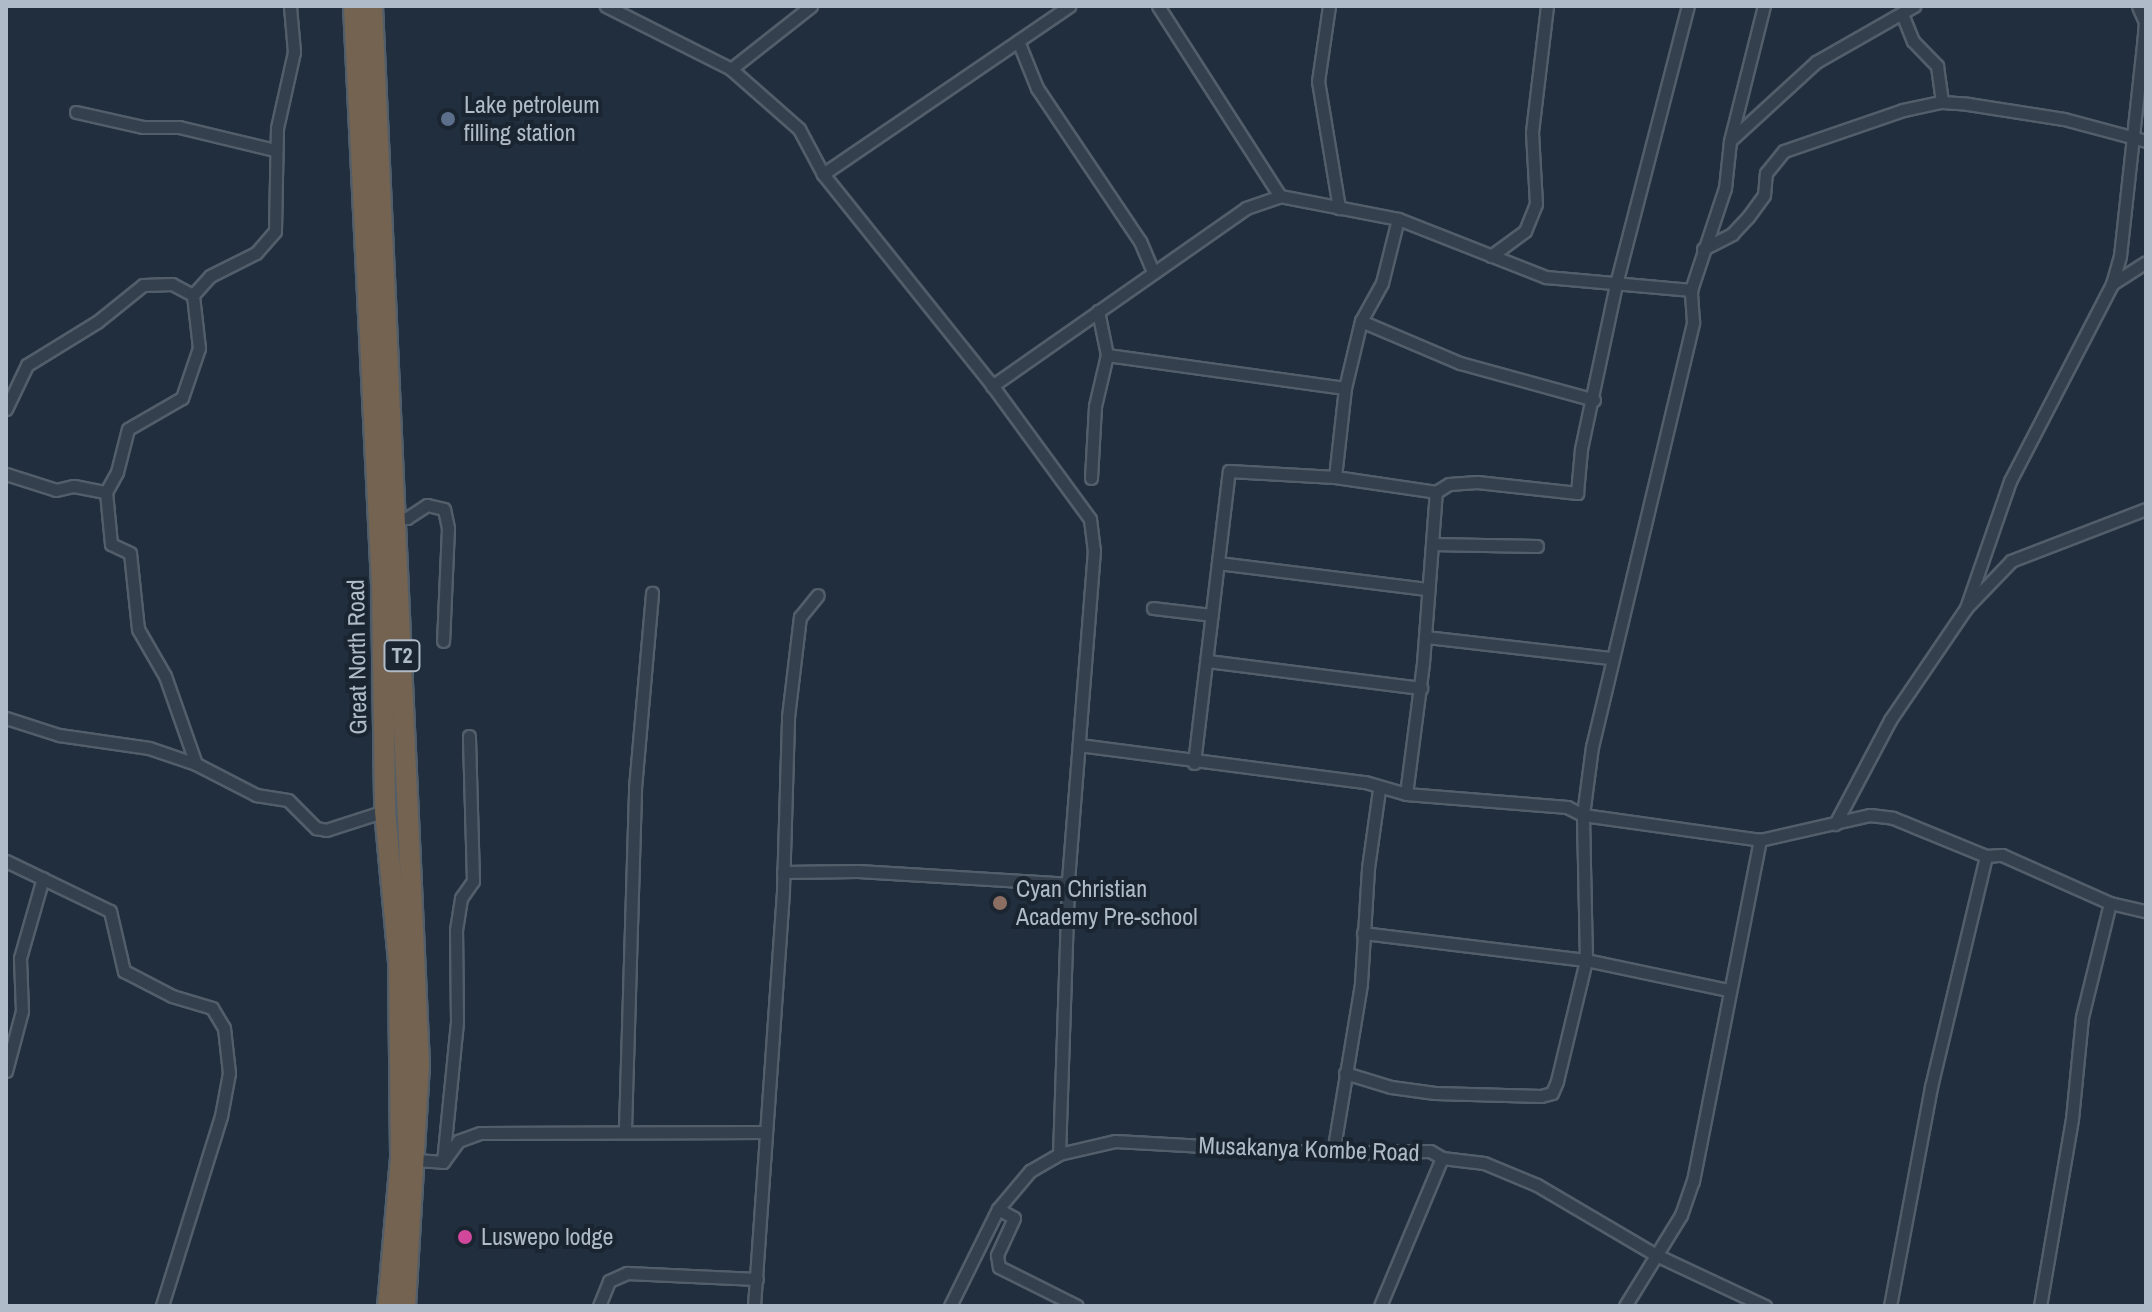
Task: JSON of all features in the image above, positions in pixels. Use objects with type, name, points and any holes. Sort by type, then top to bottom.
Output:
[{"type":"highway","name":"Great North Road","points":[[354,6],[382,585],[385,811],[399,963],[402,1110],[388,1306]]},
{"type":"highway","name":"Great North Road","points":[[372,6],[418,1023],[416,1160],[405,1306]]},
{"type":"street","points":[[196,764],[165,676],[138,629],[130,553],[111,544],[106,492],[117,472],[128,429],[182,398],[199,348],[193,295],[210,276],[256,253],[275,231],[275,150],[294,52],[290,6]]},
{"type":"street","points":[[606,6],[731,69],[799,129],[823,174],[992,386],[1090,519],[1094,550],[1068,884],[1059,1154],[1030,1171],[998,1209],[950,1306]]},
{"type":"street","points":[[731,69],[811,6]]},
{"type":"street","points":[[823,174],[1069,6]]},
{"type":"street","points":[[1158,6],[1280,196]]},
{"type":"street","points":[[1329,6],[1318,81],[1339,208]]},
{"type":"street","points":[[1491,256],[1525,231],[1536,204],[1532,132],[1547,6]]},
{"type":"street","points":[[1194,763],[1229,471],[1335,477],[1436,492],[1449,484],[1477,482],[1577,493],[1581,449],[1594,400],[1617,280],[1688,6]]},
{"type":"street","points":[[1345,1073],[1407,1090],[1547,1095],[1557,1081],[1586,960],[1583,815],[1611,658],[1693,322],[1691,290],[1725,188],[1730,141],[1764,6]]},
{"type":"street","points":[[1730,141],[1816,62],[1914,6]]},
{"type":"street","points":[[1966,608],[2010,481],[2112,284],[2140,140],[2145,22],[2138,6]]},
{"type":"street","points":[[1902,14],[1913,41],[1937,66],[1942,102]]},
{"type":"street","points":[[1018,41],[1037,88],[1140,241],[1153,272]]},
{"type":"street","points":[[1703,249],[1732,234],[1748,217],[1764,195],[1766,173],[1784,151],[1879,116],[1942,102],[2064,119],[2140,140]]},
{"type":"street","points":[[76,112],[143,127],[179,127],[275,150]]},
{"type":"street","points":[[992,386],[1246,208],[1280,196],[1398,219],[1546,277],[1617,280],[1691,290]]},
{"type":"street","points":[[1335,477],[1345,388],[1361,321],[1382,283],[1398,219]]},
{"type":"street","points":[[2112,284],[2146,262]]},
{"type":"street","points":[[6,409],[27,365],[87,329],[143,285],[172,284],[193,295]]},
{"type":"street","points":[[1091,478],[1095,406],[1107,355],[1098,311]]},
{"type":"street","points":[[1361,321],[1460,363],[1594,400]]},
{"type":"street","points":[[1107,355],[1345,388]]},
{"type":"street","points":[[6,474],[56,490],[74,486],[106,492]]},
{"type":"street","points":[[1406,794],[1421,688],[1436,492]]},
{"type":"street","points":[[395,518],[407,518],[427,505],[444,509],[448,528],[443,641]]},
{"type":"street","points":[[1835,824],[1890,720],[1966,608],[2011,561],[2146,509]]},
{"type":"street","points":[[1432,544],[1537,546]]},
{"type":"street","points":[[1218,563],[1428,589]]},
{"type":"street","points":[[625,1129],[635,788],[652,593]]},
{"type":"street","points":[[754,1306],[783,872],[784,773],[798,625],[804,609],[818,595]]},
{"type":"street","points":[[1153,608],[1212,615]]},
{"type":"street","points":[[1426,637],[1611,658]]},
{"type":"street","points":[[1207,661],[1421,688]]},
{"type":"street","points":[[6,718],[59,735],[149,748],[196,764],[256,795],[288,800],[316,828],[385,811]]},
{"type":"street","points":[[443,1162],[457,1022],[456,930],[461,898],[473,881],[469,736]]},
{"type":"street","points":[[1079,745],[1194,763],[1365,782],[1379,790],[1406,794],[1567,807],[1583,815],[1760,840],[1870,815],[1893,818],[1986,856],[2002,855],[2110,903],[2146,911]]},
{"type":"street","points":[[1333,1153],[1379,790]]},
{"type":"street","points":[[1625,1306],[1654,1254],[1681,1215],[1693,1181],[1728,990],[1760,840]]},
{"type":"street","points":[[1890,1306],[1931,1087],[1986,856]]},
{"type":"street","points":[[6,861],[110,911],[124,971],[172,996],[212,1008],[224,1028],[229,1073],[221,1116],[162,1306]]},
{"type":"street","points":[[783,872],[858,871],[1068,884]]},
{"type":"street","points":[[6,1071],[22,1011],[20,958],[43,878]]},
{"type":"street","points":[[2040,1306],[2072,1119],[2082,1017],[2110,903]]},
{"type":"street","points":[[1363,933],[1586,960],[1728,990]]},
{"type":"street","points":[[443,1162],[458,1141],[480,1133],[625,1129],[766,1132]]},
{"type":"street","name":"Musakanya Kombe Road","points":[[1059,1154],[1115,1141],[1333,1153],[1430,1151],[1442,1158],[1484,1163],[1537,1185],[1654,1254],[1742,1292],[1765,1306]]},
{"type":"street","points":[[1380,1306],[1442,1158]]},
{"type":"street","points":[[416,1160],[443,1162]]},
{"type":"street","points":[[998,1209],[1014,1218],[997,1255],[999,1267],[1077,1306]]},
{"type":"street","points":[[599,1306],[609,1281],[627,1273],[757,1279]]},
{"type":"street","points":[[1742,1292],[1752,1306]]},
{"type":"place","name":"Lake petroleum filling station","points":[[448,119]]},
{"type":"place","name":"Cyan Christian Academy Pre-school","points":[[1000,903]]},
{"type":"place","name":"Luswepo lodge","points":[[465,1237]]}]
